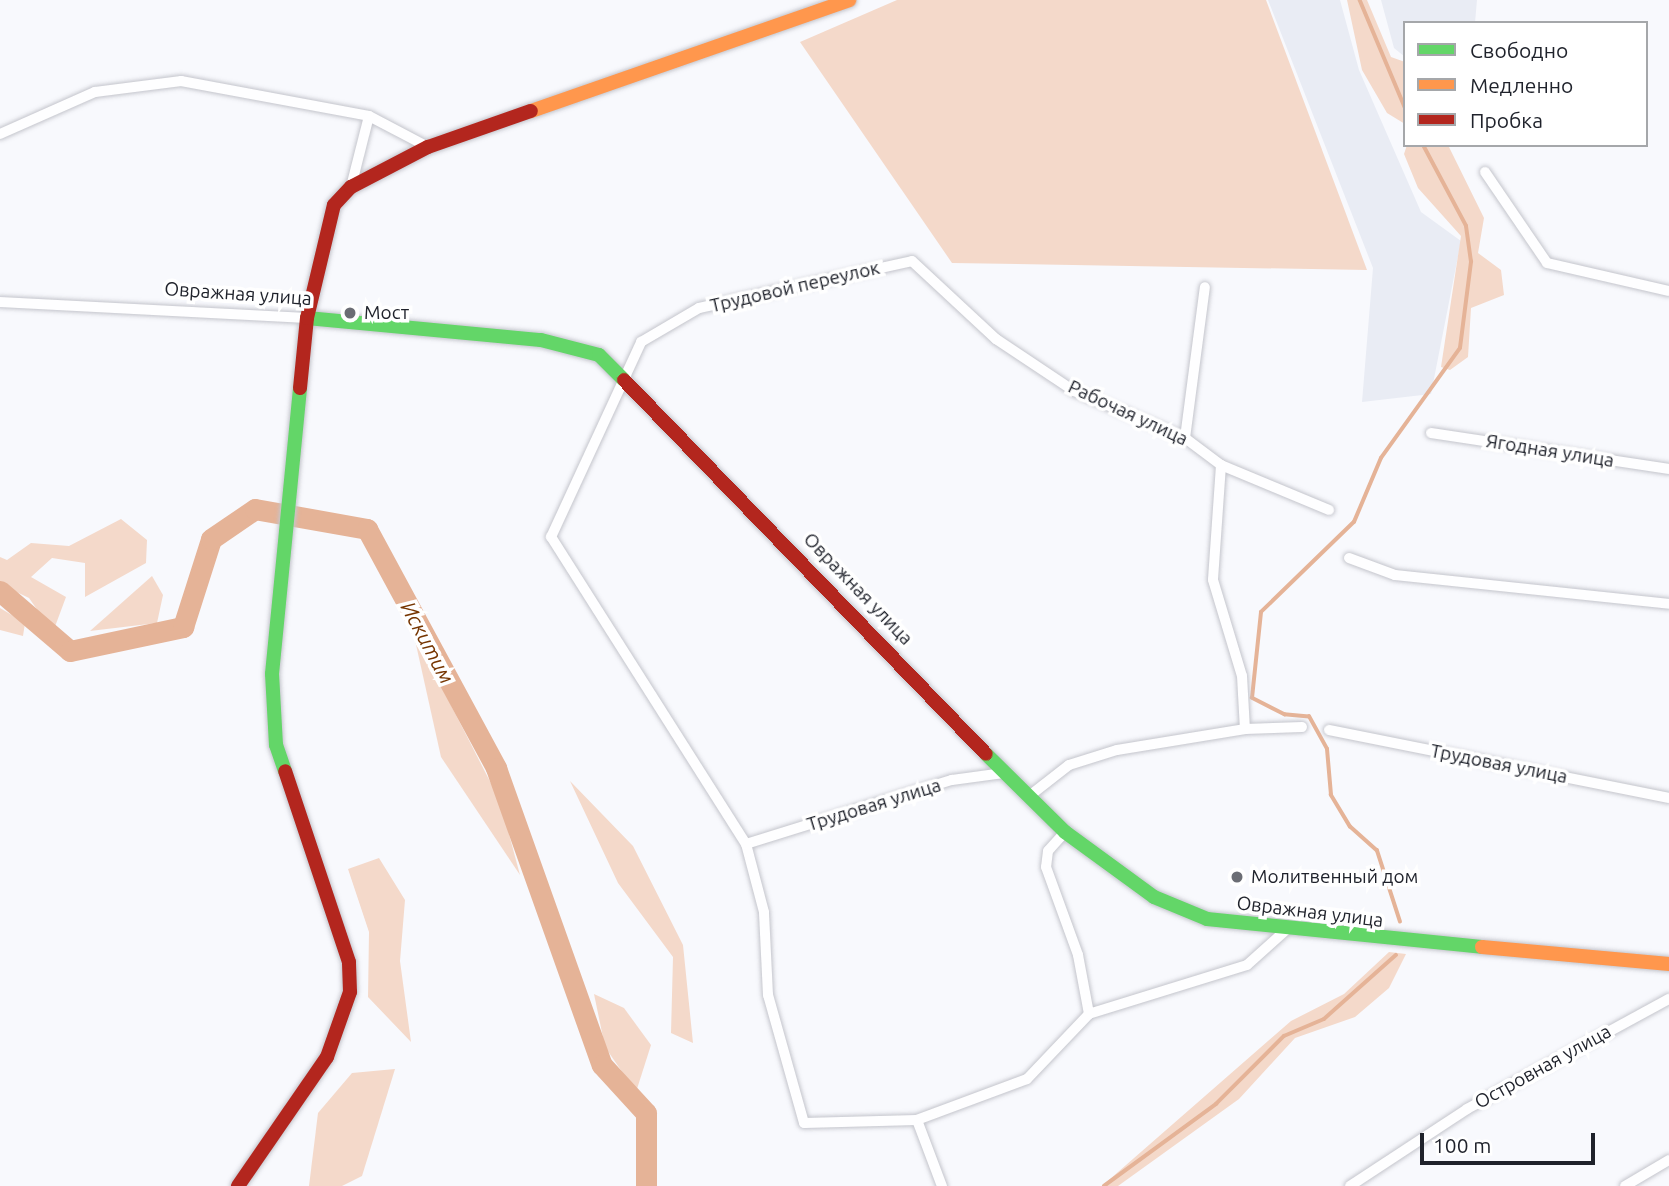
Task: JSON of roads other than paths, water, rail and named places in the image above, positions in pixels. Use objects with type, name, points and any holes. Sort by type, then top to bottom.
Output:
[{"type":"street","points":[[351,187],[428,147],[849,0]]},
{"type":"street","points":[[0,134],[95,92],[181,81],[369,116],[428,147]]},
{"type":"street","points":[[238,1186],[327,1057],[350,992],[349,962],[276,745],[276,590],[307,318],[325,229],[351,187],[369,116]]},
{"type":"street","points":[[1485,172],[1547,264],[1669,291]]},
{"type":"street","name":"Трудовой переулок","points":[[746,845],[551,537],[640,342],[699,308],[912,261]]},
{"type":"street","name":"Рабочая улица","points":[[912,261],[996,339],[1074,391],[1185,438],[1221,465],[1329,510]]},
{"type":"street","points":[[1185,438],[1205,287]]},
{"type":"street","name":"Овражная улица","points":[[0,302],[307,318],[552,341],[599,355],[624,376],[1003,774],[1065,832],[1154,897],[1207,919],[1286,930],[1669,964]]},
{"type":"street","name":"Ягодная улица","points":[[1431,433],[1669,469]]},
{"type":"street","points":[[1221,465],[1213,580],[1241,677],[1245,729]]},
{"type":"street","points":[[1349,558],[1395,575],[1669,604]]},
{"type":"street","points":[[1028,797],[1069,765],[1245,729],[1302,727]]},
{"type":"street","name":"Трудовая улица","points":[[1329,730],[1669,798]]},
{"type":"street","name":"Трудовая улица","points":[[746,845],[952,780],[1003,774]]},
{"type":"street","points":[[1065,832],[1048,851],[1046,867],[1078,955],[1089,1014]]},
{"type":"street","points":[[746,845],[764,912],[768,995],[804,1123],[917,1120],[1027,1079],[1089,1014],[1247,965],[1286,930]]},
{"type":"street","name":"Островная улица","points":[[1350,1186],[1467,1109],[1669,999]]},
{"type":"street","points":[[917,1120],[942,1186]]},
{"type":"street","points":[[1625,1186],[1669,1160]]},
{"type":"waterway","points":[[1360,0],[1403,102]]},
{"type":"waterway","points":[[1400,922],[1377,851],[1350,827],[1331,795],[1327,749],[1309,717],[1285,715],[1252,698],[1261,612],[1354,522],[1381,458],[1460,348],[1471,262],[1466,226],[1424,147]]},
{"type":"waterway","name":"Искитим","points":[[0,591],[70,651],[183,627],[211,539],[255,509],[367,529],[496,768],[602,1065],[646,1113],[646,1186]]},
{"type":"waterway","points":[[1104,1186],[1216,1104],[1284,1036],[1324,1019],[1396,955]]},
{"type":"place","name":"Мост","points":[[350,313]]},
{"type":"place","name":"Молитвенный дом","points":[[1237,877]]}]
